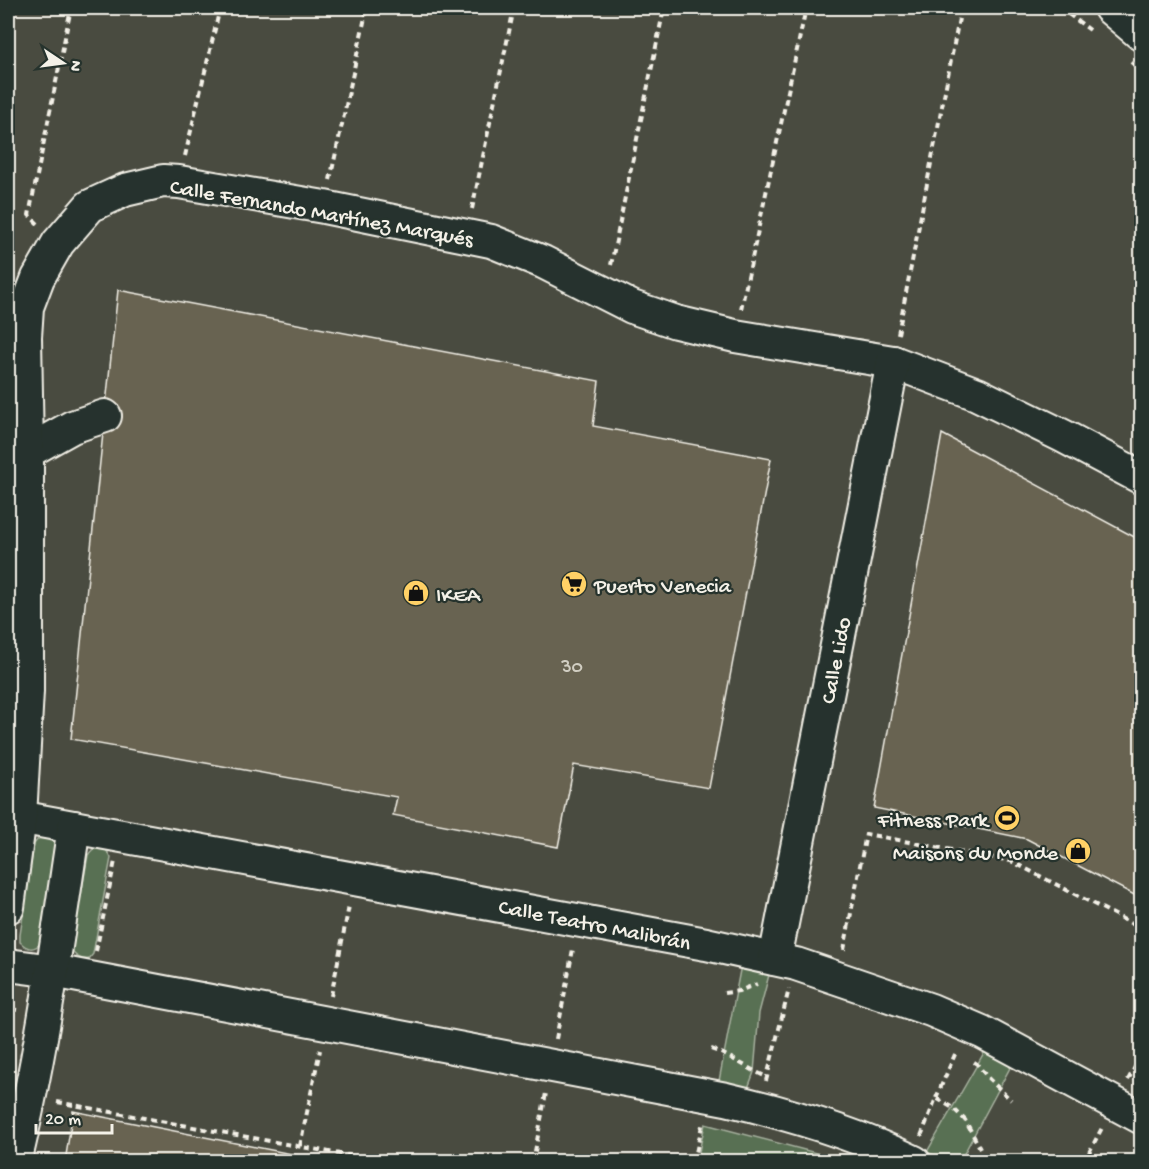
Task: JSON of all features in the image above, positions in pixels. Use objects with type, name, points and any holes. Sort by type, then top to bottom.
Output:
[{"type":"street","points":[[1110,8],[1142,35]]},
{"type":"street","name":"Calle Fernando Martínez Marqués","points":[[8,907],[14,816],[27,691],[25,337],[27,307],[38,278],[58,243],[90,206],[125,190],[163,181],[179,182],[324,207],[491,241],[543,262],[632,307],[676,322],[735,336],[893,362],[977,394],[1142,478]]},
{"type":"street","name":"Calle Lido","points":[[779,977],[893,362]]},
{"type":"street","points":[[27,452],[72,427],[105,416]]},
{"type":"street","name":"Calle Teatro Malibrán","points":[[14,816],[706,944],[779,977],[931,1010],[970,1026],[1142,1118]]},
{"type":"street","points":[[15,1161],[53,971],[74,827]]},
{"type":"street","points":[[8,965],[53,971],[760,1107],[845,1133],[889,1149],[913,1161]]},
{"type":"path","points":[[58,243],[29,215],[71,8]]},
{"type":"path","points":[[179,182],[220,8]]},
{"type":"path","points":[[324,207],[367,8]]},
{"type":"path","points":[[467,236],[514,8]]},
{"type":"path","points":[[605,294],[664,8]]},
{"type":"path","points":[[735,336],[806,8]]},
{"type":"path","points":[[893,362],[961,8]]},
{"type":"path","points":[[842,958],[866,834],[1011,861],[1142,929]]},
{"type":"path","points":[[533,1161],[579,921]]},
{"type":"path","points":[[724,993],[739,991],[779,977],[767,1077],[760,1107]]},
{"type":"path","points":[[8,1026],[11,1009]]},
{"type":"path","points":[[711,1049],[767,1077]]},
{"type":"path","points":[[913,1161],[956,1051]]},
{"type":"path","points":[[936,1098],[953,1108],[965,1120],[980,1148]]},
{"type":"path","points":[[70,1103],[384,1161]]},
{"type":"path","points":[[694,1161],[704,1121]]},
{"type":"shaded area","name":"Puerto Venecia","points":[[8,8],[1141,8],[1141,1161],[8,1161]]},
{"type":"green space","points":[[43,836],[51,839],[56,847],[41,943],[30,948],[20,942],[20,935],[34,844]]},
{"type":"green space","points":[[97,847],[106,850],[111,858],[93,954],[89,959],[84,959],[73,953],[72,946],[88,855]]},
{"type":"green space","points":[[741,965],[770,971],[759,1013],[754,1072],[748,1088],[719,1081]]},
{"type":"green space","points":[[985,1051],[1012,1064],[960,1161],[947,1161],[927,1152]]},
{"type":"green space","points":[[705,1124],[835,1158],[845,1161],[697,1161]]},
{"type":"building","name":"IKEA","points":[[118,290],[599,381],[593,426],[771,459],[709,788],[574,765],[558,847],[393,815],[397,797],[71,739]]},
{"type":"building","points":[[942,434],[1142,541],[1142,899],[1027,839],[874,808]]},
{"type":"building","points":[[73,1111],[332,1162],[65,1162]]},
{"type":"place","name":"Puerto Venecia","points":[[574,584]]},
{"type":"place","name":"IKEA","points":[[416,593]]},
{"type":"place","name":"Fitness Park","points":[[1007,818]]},
{"type":"place","name":"Maisons du Monde","points":[[1078,851]]}]
